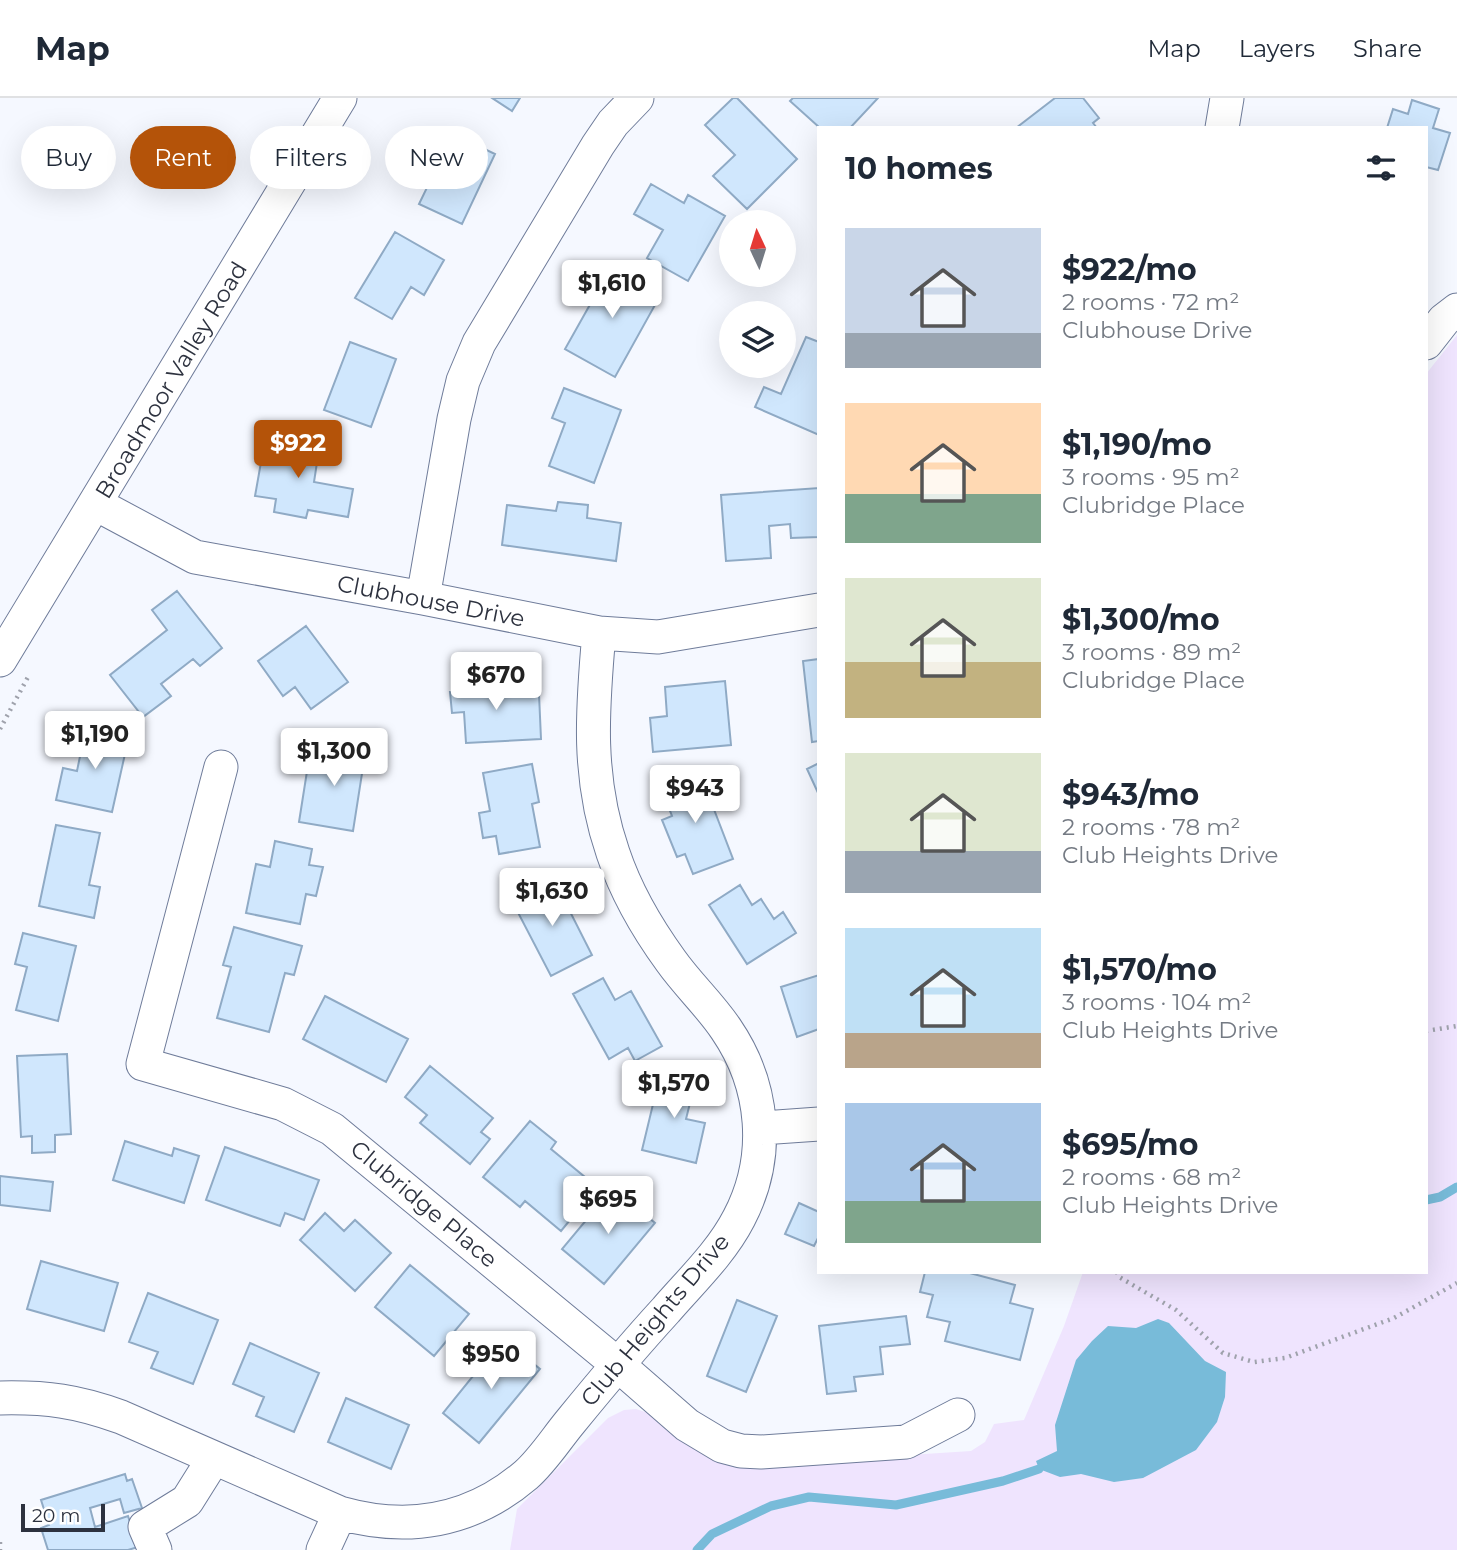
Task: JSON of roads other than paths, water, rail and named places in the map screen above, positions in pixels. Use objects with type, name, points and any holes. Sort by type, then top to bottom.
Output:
[{"type":"street","name":"Broadmoor Valley Road","points":[[0,660],[340,98]]},
{"type":"street","points":[[423,598],[454,419],[463,381],[479,343],[598,145],[613,122],[637,98]]},
{"type":"street","points":[[1222,126],[1227,98]]},
{"type":"street","points":[[1428,340],[1444,320],[1457,310]]},
{"type":"street","name":"Clubhouse Drive","points":[[96,504],[195,557],[599,633],[658,637],[817,610]]},
{"type":"street","name":"Club Heights Drive","points":[[0,1398],[59,1399],[90,1405],[340,1513],[368,1521],[391,1524],[451,1517],[491,1499],[528,1473],[617,1364],[703,1268],[739,1218],[756,1168],[761,1128],[757,1102],[743,1059],[728,1032],[672,963],[645,923],[613,854],[594,780],[593,702],[599,633]]},
{"type":"street","name":"Clubridge Place","points":[[221,767],[143,1064],[283,1104],[332,1129],[701,1436],[722,1446],[741,1451],[906,1442],[958,1415]]},
{"type":"street","points":[[761,1128],[817,1124]]},
{"type":"street","points":[[155,1550],[145,1527],[187,1501],[214,1458]]},
{"type":"street","points":[[323,1550],[340,1513]]},
{"type":"water","points":[[1158,1319],[1169,1323],[1205,1361],[1226,1372],[1225,1397],[1217,1422],[1196,1450],[1143,1478],[1114,1482],[1081,1474],[1060,1477],[1039,1469],[1036,1461],[1057,1451],[1055,1425],[1076,1360],[1108,1326],[1136,1328]]},
{"type":"waterway","points":[[1428,1200],[1440,1197],[1457,1187]]},
{"type":"waterway","points":[[697,1550],[712,1534],[771,1506],[809,1497],[896,1505],[1003,1481],[1039,1469]]}]
